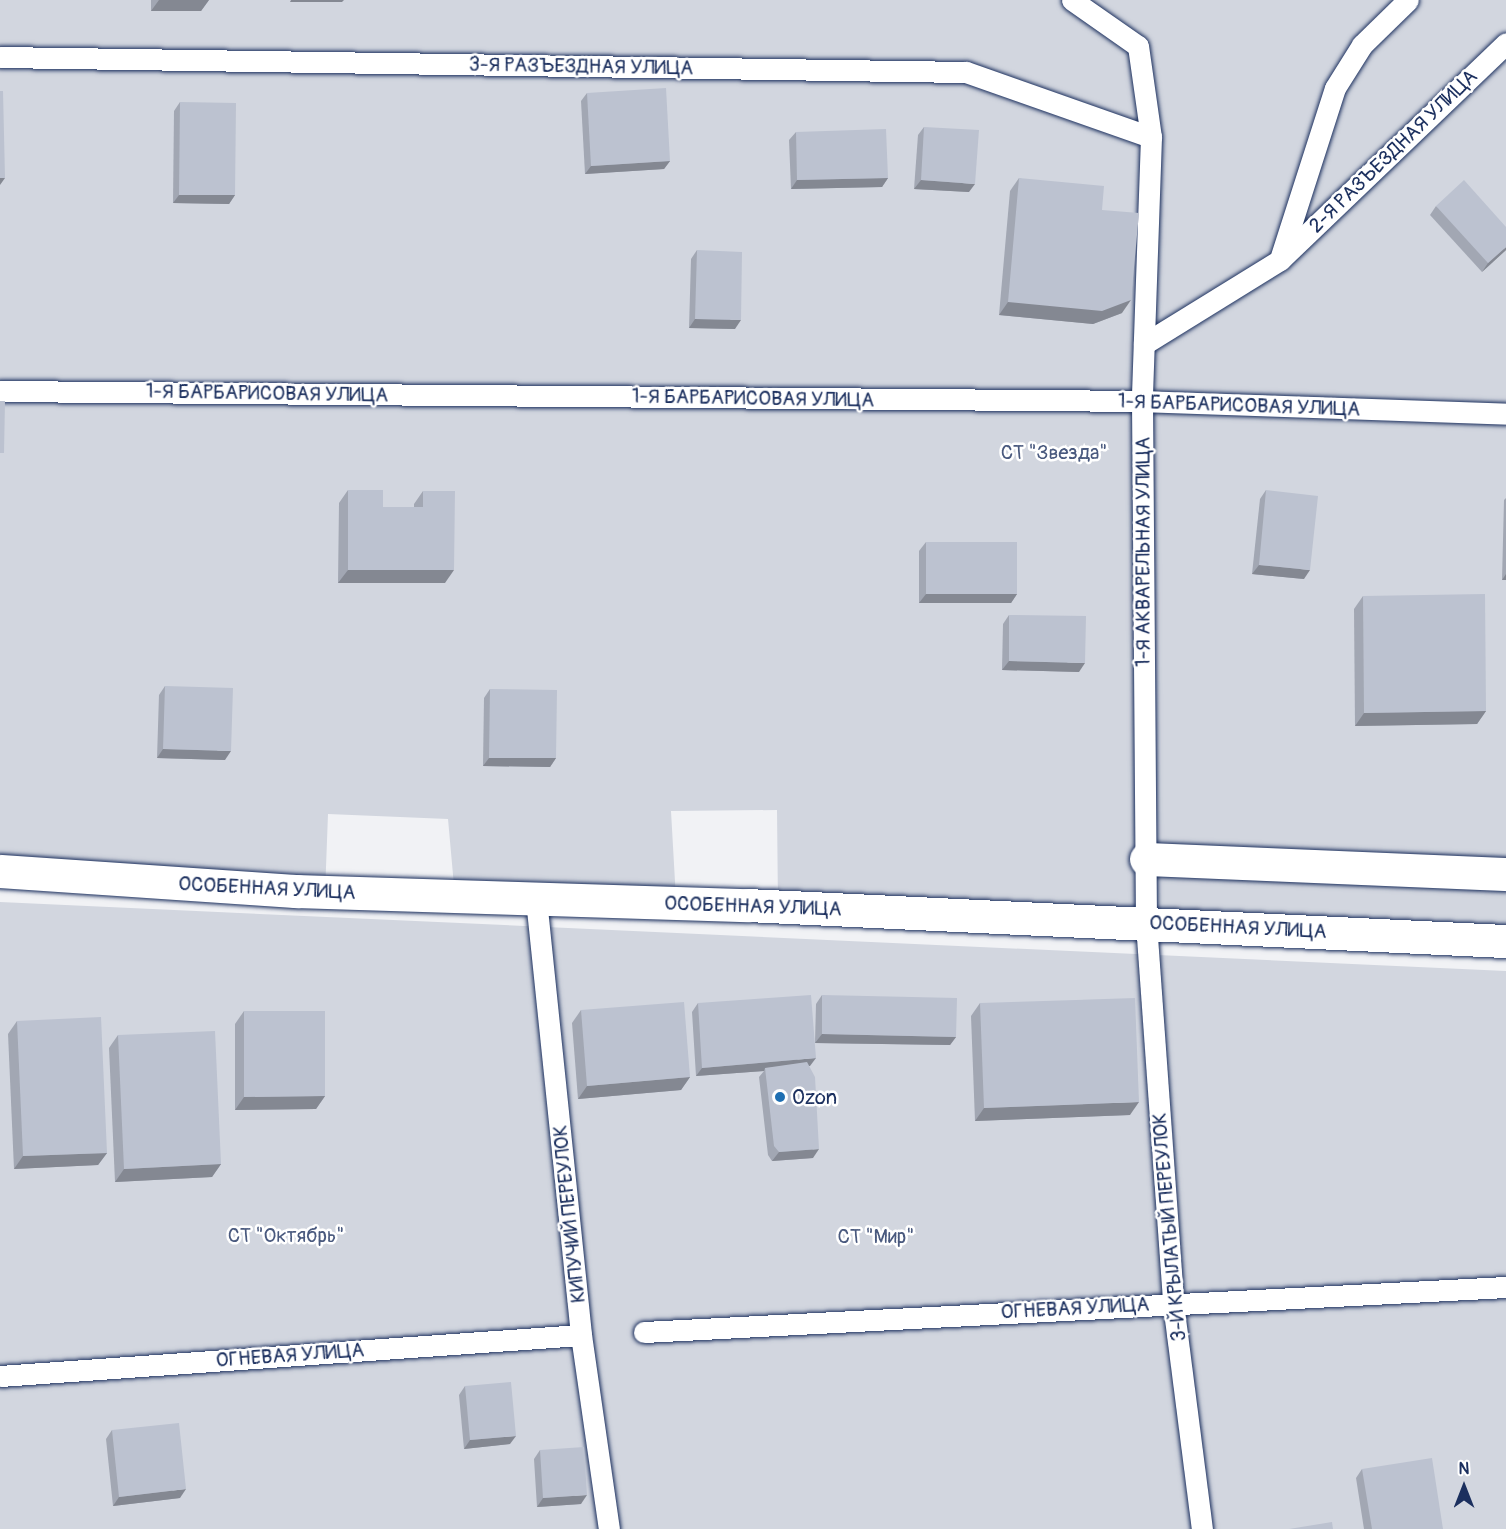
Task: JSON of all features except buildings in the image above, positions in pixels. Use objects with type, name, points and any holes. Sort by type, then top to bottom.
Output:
[{"type":"main road","points":[[1146,859],[1506,874]]},
{"type":"main road","name":"ОСОБЕННАЯ УЛИЦА","points":[[0,871],[296,891],[1146,923],[1506,941]]},
{"type":"lane","name":"1-Я АКВАРЕЛЬНАЯ УЛИЦА","points":[[1072,0],[1138,46],[1151,137],[1142,401],[1146,923]]},
{"type":"lane","name":"2-Я РАЗЪЕЗДНАЯ УЛИЦА","points":[[1280,260],[1335,88],[1362,45],[1408,0]]},
{"type":"lane","name":"2-Я РАЗЪЕЗДНАЯ УЛИЦА","points":[[1144,344],[1280,260],[1506,43]]},
{"type":"lane","name":"3-Я РАЗЪЕЗДНАЯ УЛИЦА","points":[[0,57],[966,72],[1151,137]]},
{"type":"lane","name":"1-Я БАРБАРИСОВАЯ УЛИЦА","points":[[0,391],[1142,401],[1506,414]]},
{"type":"lane","name":"КИПУЧИЙ ПЕРЕУЛОК","points":[[536,899],[581,1335],[609,1529]]},
{"type":"lane","name":"3-Й КРЫЛАТЫЙ ПЕРЕУЛОК","points":[[1146,923],[1173,1303],[1202,1529]]},
{"type":"lane","name":"ОГНЕВАЯ УЛИЦА","points":[[644,1332],[1506,1287]]},
{"type":"lane","name":"ОГНЕВАЯ УЛИЦА","points":[[0,1376],[581,1335]]},
{"type":"green space","name":"СТ \"Звезда\"","points":[[0,0],[1506,0],[1506,935],[778,908],[777,810],[671,811],[677,917],[455,897],[448,819],[328,814],[325,894],[0,871]]},
{"type":"green space","name":"СТ \"Мир\"","points":[[0,902],[1506,971],[1506,1529],[0,1529]]},
{"type":"place","name":"Ozon","points":[[780,1097]]},
{"type":"park label","name":"СТ \"Октябрь\"","points":[[286,1235]]}]
